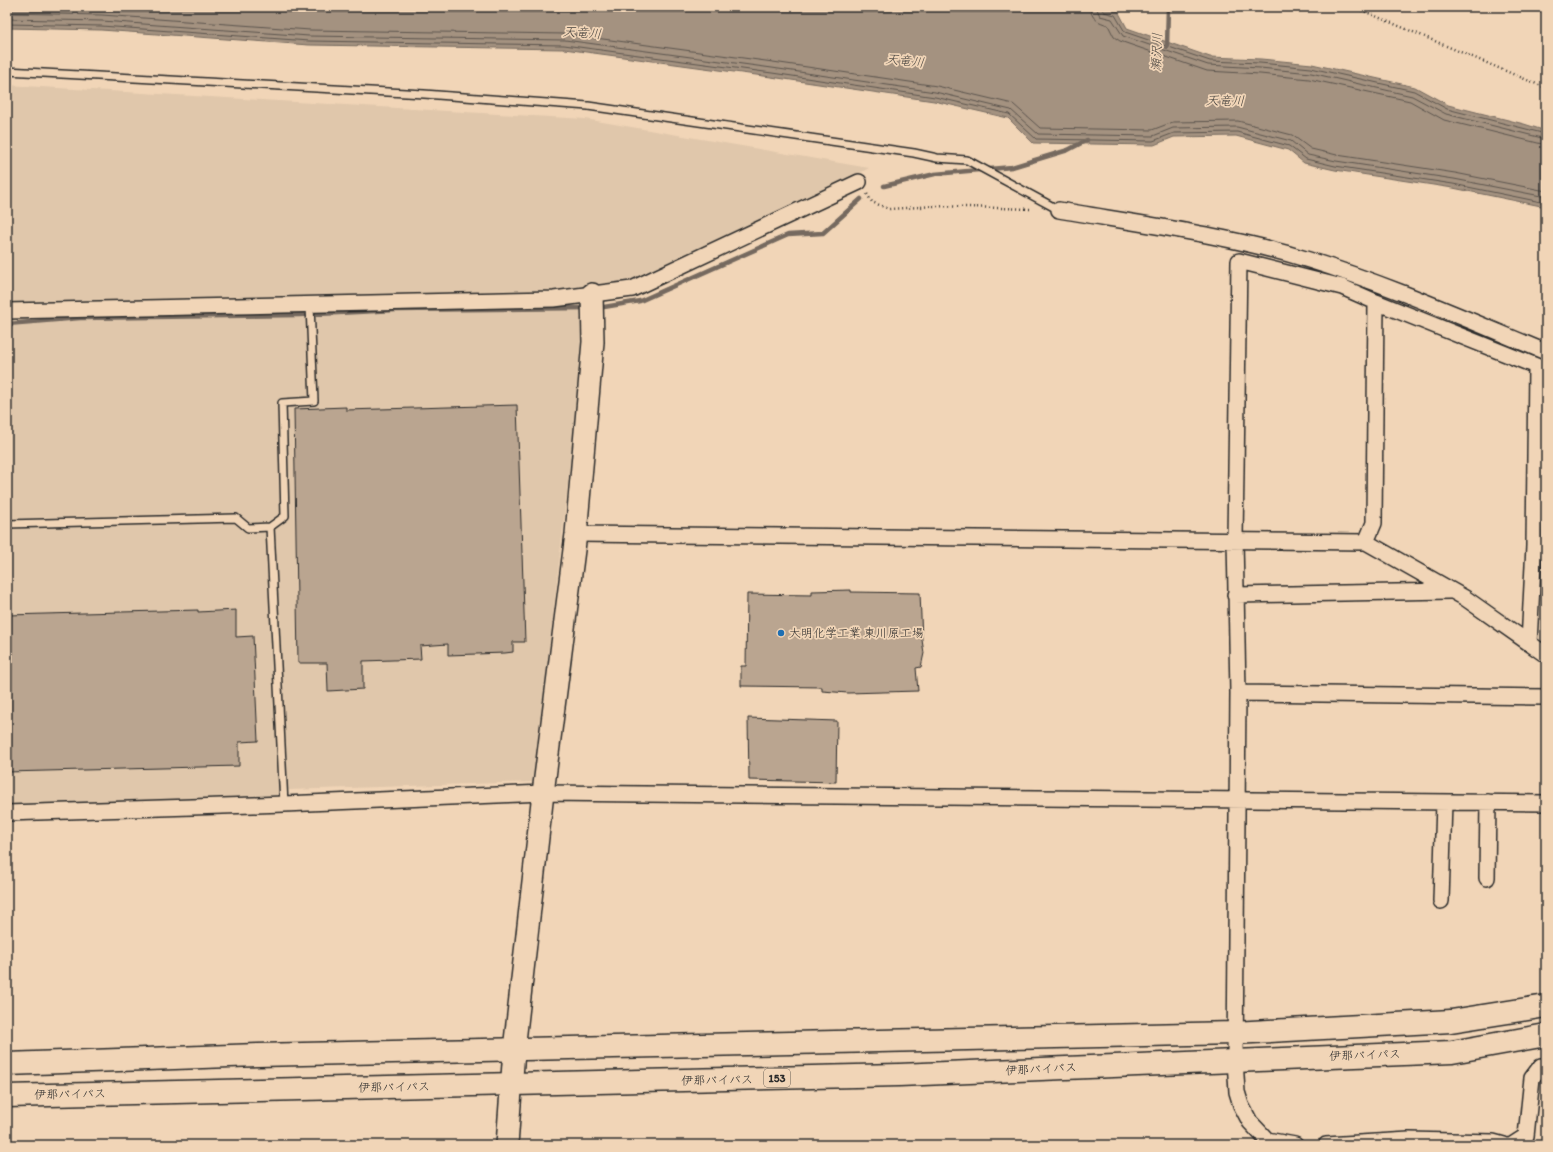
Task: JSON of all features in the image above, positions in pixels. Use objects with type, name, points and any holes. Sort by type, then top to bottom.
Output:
[{"type":"highway","points":[[7,1064],[250,1056],[1234,1033],[1451,1021],[1546,1006]]},
{"type":"highway","name":"伊那バイパス","points":[[7,1096],[899,1075],[1452,1052],[1546,1035]]},
{"type":"street","points":[[7,311],[310,307],[554,299],[592,296],[632,289],[859,182]]},
{"type":"street","points":[[1059,210],[1240,242],[1308,260],[1396,290],[1546,352]]},
{"type":"street","points":[[1294,1145],[1262,1142],[1241,1105],[1237,1092],[1235,1060],[1234,1033],[1238,693],[1235,540],[1239,261],[1342,287],[1541,368],[1540,546],[1530,643]]},
{"type":"street","points":[[507,1145],[510,1085],[543,793],[576,534],[593,342],[592,296]]},
{"type":"street","points":[[1366,542],[1374,523],[1376,302]]},
{"type":"street","points":[[576,534],[1366,542],[1450,591],[1465,598],[1546,655]]},
{"type":"street","points":[[1235,595],[1450,591]]},
{"type":"street","points":[[1238,693],[1546,697]]},
{"type":"street","points":[[7,813],[284,804],[543,793],[1546,803]]},
{"type":"street","points":[[1442,901],[1444,802]]},
{"type":"street","points":[[1487,878],[1488,802]]},
{"type":"street","points":[[1512,1145],[1526,1136],[1532,1078],[1541,1066],[1546,1066]]},
{"type":"street","points":[[1326,1145],[1493,1142],[1504,1145]]},
{"type":"lane","points":[[7,71],[416,93],[588,106],[914,153],[937,158],[967,160],[1059,210]]},
{"type":"lane","points":[[7,524],[236,518],[248,528],[270,527],[285,516],[282,403],[314,401],[310,307]]},
{"type":"lane","points":[[270,527],[284,804]]},
{"type":"path","points":[[1354,7],[1546,88]]},
{"type":"path","points":[[859,182],[872,202],[889,209],[935,206],[1059,210]]},
{"type":"shaded area","points":[[7,85],[585,119],[869,168],[632,296],[581,304],[580,318],[584,321],[575,423],[534,782],[289,790],[278,794],[272,801],[7,809]]},
{"type":"water","name":"天竜川","points":[[7,7],[1092,7],[1118,11],[1127,28],[1210,57],[1261,59],[1312,64],[1415,87],[1448,105],[1546,131],[1546,207],[1453,188],[1335,170],[1304,163],[1288,150],[1236,136],[1174,137],[1154,145],[1033,143],[1008,118],[934,101],[564,49],[309,45],[101,30],[7,28]]},
{"type":"building","points":[[517,405],[525,642],[513,642],[513,652],[505,653],[448,655],[448,644],[420,646],[421,659],[363,661],[363,689],[328,691],[327,663],[298,663],[294,409],[346,407],[346,410]]},
{"type":"building","points":[[851,590],[851,592],[920,593],[924,653],[921,667],[916,668],[918,691],[848,693],[822,691],[822,687],[741,686],[741,666],[746,666],[747,594],[812,595],[812,591]]},
{"type":"building","points":[[198,610],[198,612],[236,610],[236,637],[253,636],[258,741],[239,742],[239,766],[7,772],[7,615]]},
{"type":"building","points":[[748,718],[837,721],[836,782],[749,780]]},
{"type":"waterway","name":"瀬沢川","points":[[1167,47],[1168,7]]},
{"type":"waterway","points":[[884,186],[935,174],[1012,167],[1068,150],[1087,140]]},
{"type":"waterway","points":[[598,308],[640,301],[788,235],[823,233],[861,199]]},
{"type":"waterway","points":[[7,324],[80,318],[299,315],[396,310],[587,308]]},
{"type":"place","name":"大明化学工業 東川原工場","points":[[781,633]]}]
